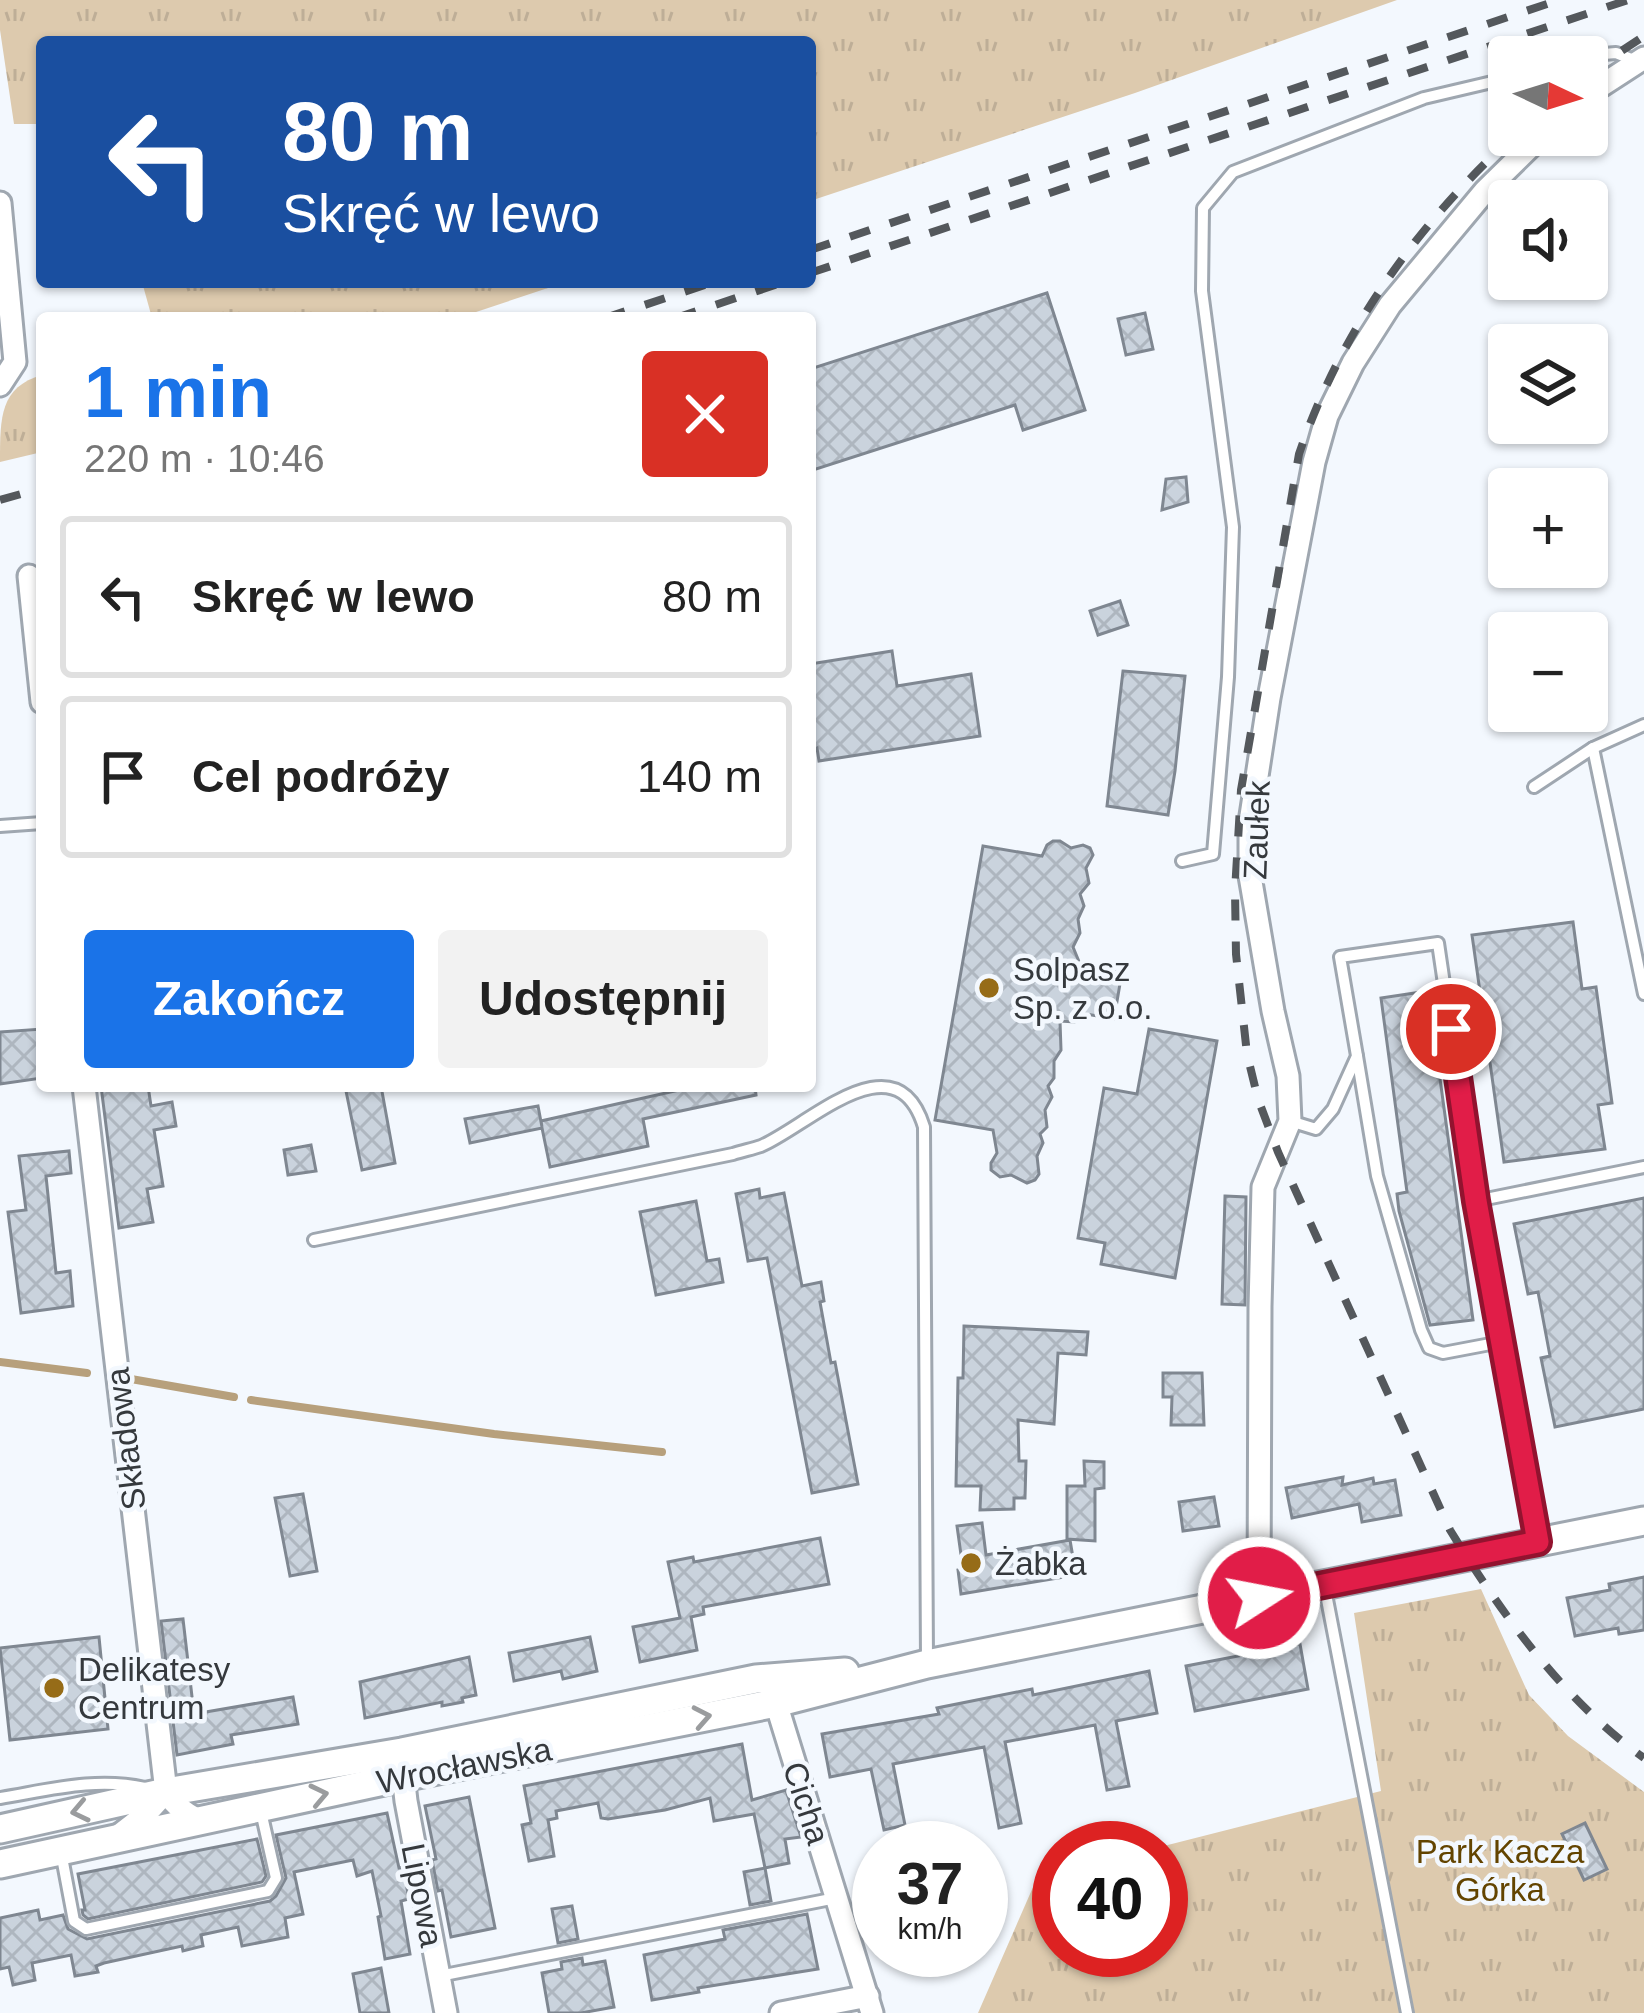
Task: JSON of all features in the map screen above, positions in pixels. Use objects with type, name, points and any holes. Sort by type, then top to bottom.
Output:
[{"type":"street","points":[[1608,81],[1640,59]]},
{"type":"street","name":"Zaułek","points":[[1259,1598],[1263,1187],[1290,1121],[1288,1076],[1250,876],[1250,821],[1269,698],[1314,462],[1328,416],[1353,362],[1390,304],[1521,156]]},
{"type":"street","points":[[0,203],[15,362],[4,381]]},
{"type":"street","points":[[29,576],[36,644]]},
{"type":"street","name":"Składowa","points":[[85,1092],[166,1792]]},
{"type":"street","name":"Wrocławska","points":[[0,1828],[166,1792],[402,1764],[1644,1522]]},
{"type":"street","name":"Cicha","points":[[772,1691],[870,2005],[781,2013]]},
{"type":"street","name":"Wrocławska","points":[[0,1864],[260,1808],[402,1764]]},
{"type":"street","name":"Lipowa","points":[[402,1764],[446,2013]]},
{"type":"street","points":[[109,1841],[145,1815],[166,1792],[174,1804],[203,1822]]},
{"type":"lane","points":[[1608,53],[1640,59]]},
{"type":"lane","points":[[1182,861],[1213,854],[1232,570],[1233,527],[1202,291],[1203,208],[1233,172],[1424,98],[1488,83]]},
{"type":"lane","points":[[1534,787],[1593,748],[1644,725]]},
{"type":"lane","points":[[1593,748],[1644,994]]},
{"type":"lane","points":[[0,826],[36,823]]},
{"type":"lane","points":[[1502,1342],[1443,1353],[1430,1348],[1421,1330],[1377,1176],[1340,957],[1438,943],[1476,1201],[1502,1342],[1538,1542]]},
{"type":"lane","points":[[1290,1121],[1316,1130],[1333,1109],[1357,1056]]},
{"type":"lane","points":[[314,1240],[733,1154],[762,1145],[847,1094],[875,1088],[898,1090],[918,1106],[924,1126],[927,1664]]},
{"type":"lane","points":[[1476,1201],[1644,1167]]},
{"type":"lane","points":[[1324,1586],[1407,2013]]},
{"type":"lane","points":[[0,1798],[97,1782],[166,1792]]},
{"type":"lane","points":[[62,1852],[74,1921],[86,1929],[268,1891],[276,1878],[260,1808]]},
{"type":"lane","points":[[439,1976],[837,1898]]},
{"type":"green space","points":[[0,0],[1397,0],[816,199],[816,36],[36,36],[36,124],[14,124]]},
{"type":"green space","points":[[144,288],[548,288],[476,312],[150,312]]},
{"type":"green space","points":[[36,377],[36,453],[0,462],[5,406]]},
{"type":"green space","name":"Park Kacza Górka","points":[[1481,1589],[1529,1695],[1568,1736],[1644,1792],[1644,2013],[978,2013],[994,1977],[1008,1977],[1008,1944],[1032,1889],[1032,1977],[1188,1977],[1188,1840],[1381,1791],[1354,1613]]},
{"type":"building","points":[[1047,293],[1085,410],[1023,430],[1015,405],[816,469],[816,367]]},
{"type":"building","points":[[1145,313],[1153,349],[1126,355],[1118,319]]},
{"type":"building","points":[[1186,477],[1188,502],[1162,510],[1166,479]]},
{"type":"building","points":[[1120,601],[1128,625],[1098,635],[1090,611]]},
{"type":"building","points":[[892,651],[897,686],[971,674],[980,736],[819,761],[816,663]]},
{"type":"building","points":[[1123,671],[1185,676],[1168,815],[1107,806]]},
{"type":"building","points":[[1053,841],[1071,848],[1083,845],[1093,855],[1086,868],[1089,883],[1080,894],[1084,906],[1073,947],[1080,964],[1122,972],[1114,1019],[1075,1012],[1074,1022],[1060,1021],[1061,1050],[1048,1086],[1052,1097],[1045,1110],[1047,1127],[1040,1134],[1039,1174],[1027,1183],[991,1170],[997,1153],[993,1130],[935,1120],[983,846],[1042,856]]},
{"type":"building","points":[[1573,922],[1582,989],[1596,987],[1612,1103],[1598,1105],[1605,1149],[1504,1162],[1472,935]]},
{"type":"building","points":[[1428,991],[1473,1320],[1430,1325],[1399,1211],[1397,1194],[1407,1192],[1381,998]]},
{"type":"building","points":[[36,1029],[36,1079],[0,1084],[0,1032]]},
{"type":"building","points":[[1149,1029],[1217,1041],[1175,1278],[1101,1264],[1105,1243],[1078,1238],[1104,1088],[1137,1094]]},
{"type":"building","points":[[102,1092],[149,1092],[151,1106],[172,1102],[176,1126],[154,1130],[163,1186],[147,1189],[153,1222],[119,1228]]},
{"type":"building","points":[[346,1092],[382,1092],[395,1163],[362,1170]]},
{"type":"building","points":[[670,1092],[756,1092],[643,1119],[648,1146],[550,1167],[542,1128],[470,1143],[465,1119],[538,1106],[542,1127],[541,1121]]},
{"type":"building","points":[[311,1145],[316,1171],[288,1175],[284,1150]]},
{"type":"building","points":[[69,1151],[71,1173],[46,1176],[56,1273],[70,1271],[73,1306],[21,1313],[8,1212],[26,1210],[19,1156]]},
{"type":"building","points":[[759,1189],[760,1198],[784,1193],[802,1286],[821,1282],[831,1363],[835,1362],[858,1484],[812,1493],[767,1258],[748,1261],[736,1194]]},
{"type":"building","points":[[1225,1196],[1246,1197],[1245,1305],[1222,1304]]},
{"type":"building","points":[[1644,1198],[1644,1409],[1555,1427],[1541,1358],[1550,1356],[1538,1292],[1528,1294],[1514,1224]]},
{"type":"building","points":[[696,1201],[707,1261],[719,1259],[723,1282],[656,1295],[640,1212]]},
{"type":"building","points":[[964,1326],[1088,1332],[1086,1355],[1058,1353],[1054,1424],[1018,1420],[1019,1461],[1026,1461],[1025,1498],[1014,1498],[1014,1509],[980,1510],[981,1486],[956,1486]]},
{"type":"building","points":[[1163,1373],[1202,1373],[1204,1425],[1171,1425],[1172,1397],[1163,1397]]},
{"type":"building","points":[[1084,1461],[1104,1462],[1104,1488],[1095,1489],[1095,1541],[1067,1539],[1067,1486],[1085,1486]]},
{"type":"building","points":[[1343,1477],[1342,1485],[1373,1478],[1374,1484],[1395,1480],[1401,1515],[1362,1522],[1359,1504],[1292,1518],[1286,1488]]},
{"type":"building","points":[[303,1494],[317,1571],[290,1576],[275,1498]]},
{"type":"building","points":[[1214,1497],[1219,1526],[1183,1531],[1179,1502]]},
{"type":"building","points":[[982,1523],[986,1555],[1070,1540],[1076,1575],[961,1594],[957,1526]]},
{"type":"building","points":[[820,1538],[829,1584],[703,1607],[704,1614],[691,1617],[697,1650],[640,1662],[633,1627],[680,1618],[668,1562],[693,1557],[694,1562]]},
{"type":"building","points":[[1644,1577],[1644,1630],[1619,1634],[1618,1628],[1575,1636],[1567,1598]]},
{"type":"building","points":[[183,1619],[194,1714],[293,1697],[298,1724],[231,1735],[233,1744],[177,1755],[161,1621]]},
{"type":"building","name":"Delikatesy Centrum","points":[[99,1637],[108,1729],[10,1740],[0,1648]]},
{"type":"building","points":[[590,1637],[597,1671],[563,1679],[561,1671],[514,1681],[509,1653]]},
{"type":"building","points":[[1300,1644],[1308,1689],[1195,1711],[1186,1666]]},
{"type":"building","points":[[469,1657],[476,1695],[462,1698],[463,1702],[365,1718],[360,1682]]},
{"type":"building","points":[[1149,1671],[1157,1713],[1116,1721],[1129,1786],[1107,1790],[1095,1725],[1005,1742],[1021,1823],[1008,1826],[1008,1821],[998,1821],[984,1747],[893,1764],[904,1821],[882,1821],[871,1769],[830,1777],[822,1734],[939,1714],[937,1708],[1032,1689],[1033,1695]]},
{"type":"building","points":[[742,1744],[752,1800],[786,1790],[801,1837],[785,1839],[789,1863],[765,1868],[754,1814],[714,1821],[710,1798],[608,1819],[601,1818],[598,1803],[556,1811],[557,1818],[548,1820],[554,1856],[529,1861],[522,1825],[531,1823],[524,1786]]},
{"type":"building","points":[[469,1797],[495,1928],[451,1937],[442,1890],[438,1891],[425,1806]]},
{"type":"building","points":[[387,1813],[409,1899],[401,1901],[410,1954],[385,1959],[372,1871],[357,1876],[353,1860],[294,1872],[303,1914],[285,1918],[288,1937],[242,1946],[238,1927],[201,1935],[203,1946],[104,1963],[96,1966],[98,1972],[75,1976],[71,1955],[32,1963],[35,1980],[13,1985],[9,1967],[0,1969],[0,1918],[38,1910],[40,1920],[63,1915],[68,1929],[87,1939],[270,1901],[286,1878],[276,1835]]},
{"type":"building","points":[[1585,1823],[1607,1869],[1584,1880],[1562,1834]]},
{"type":"building","points":[[257,1839],[266,1876],[262,1882],[88,1919],[83,1915],[78,1874]]},
{"type":"building","points":[[765,1868],[771,1901],[750,1905],[744,1872]]},
{"type":"building","points":[[572,1906],[578,1939],[558,1943],[552,1909]]},
{"type":"building","points":[[807,1914],[818,1969],[652,2000],[644,1955],[725,1939],[723,1930]]},
{"type":"building","points":[[582,1958],[583,1965],[605,1961],[614,2007],[549,2013],[542,1973],[562,1969],[561,1962]]},
{"type":"building","points":[[381,1968],[389,2013],[360,2013],[353,1974]]},
{"type":"waterway","points":[[0,1362],[87,1373]]},
{"type":"waterway","points":[[131,1379],[234,1397]]},
{"type":"waterway","points":[[251,1400],[662,1452]]},
{"type":"railway","points":[[816,248],[1559,0]]},
{"type":"railway","points":[[816,271],[1628,0]]},
{"type":"railway","points":[[1608,60],[1644,36]]},
{"type":"railway","points":[[1493,156],[1446,205],[1386,281],[1337,364],[1299,454],[1241,790],[1236,954],[1247,1054],[1258,1099],[1450,1530],[1536,1654],[1587,1710],[1644,1758]]},
{"type":"railway","points":[[623,312],[696,288]]},
{"type":"railway","points":[[694,312],[766,288]]},
{"type":"railway","points":[[0,500],[36,490]]},
{"type":"place","name":"Solpasz Sp. z o.o.","points":[[989,988]]},
{"type":"place","name":"Żabka","points":[[971,1563]]},
{"type":"place","name":"Delikatesy Centrum","points":[[54,1688]]},
{"type":"route","points":[[1259,1598],[1538,1542],[1476,1201],[1451,1029]]}]
